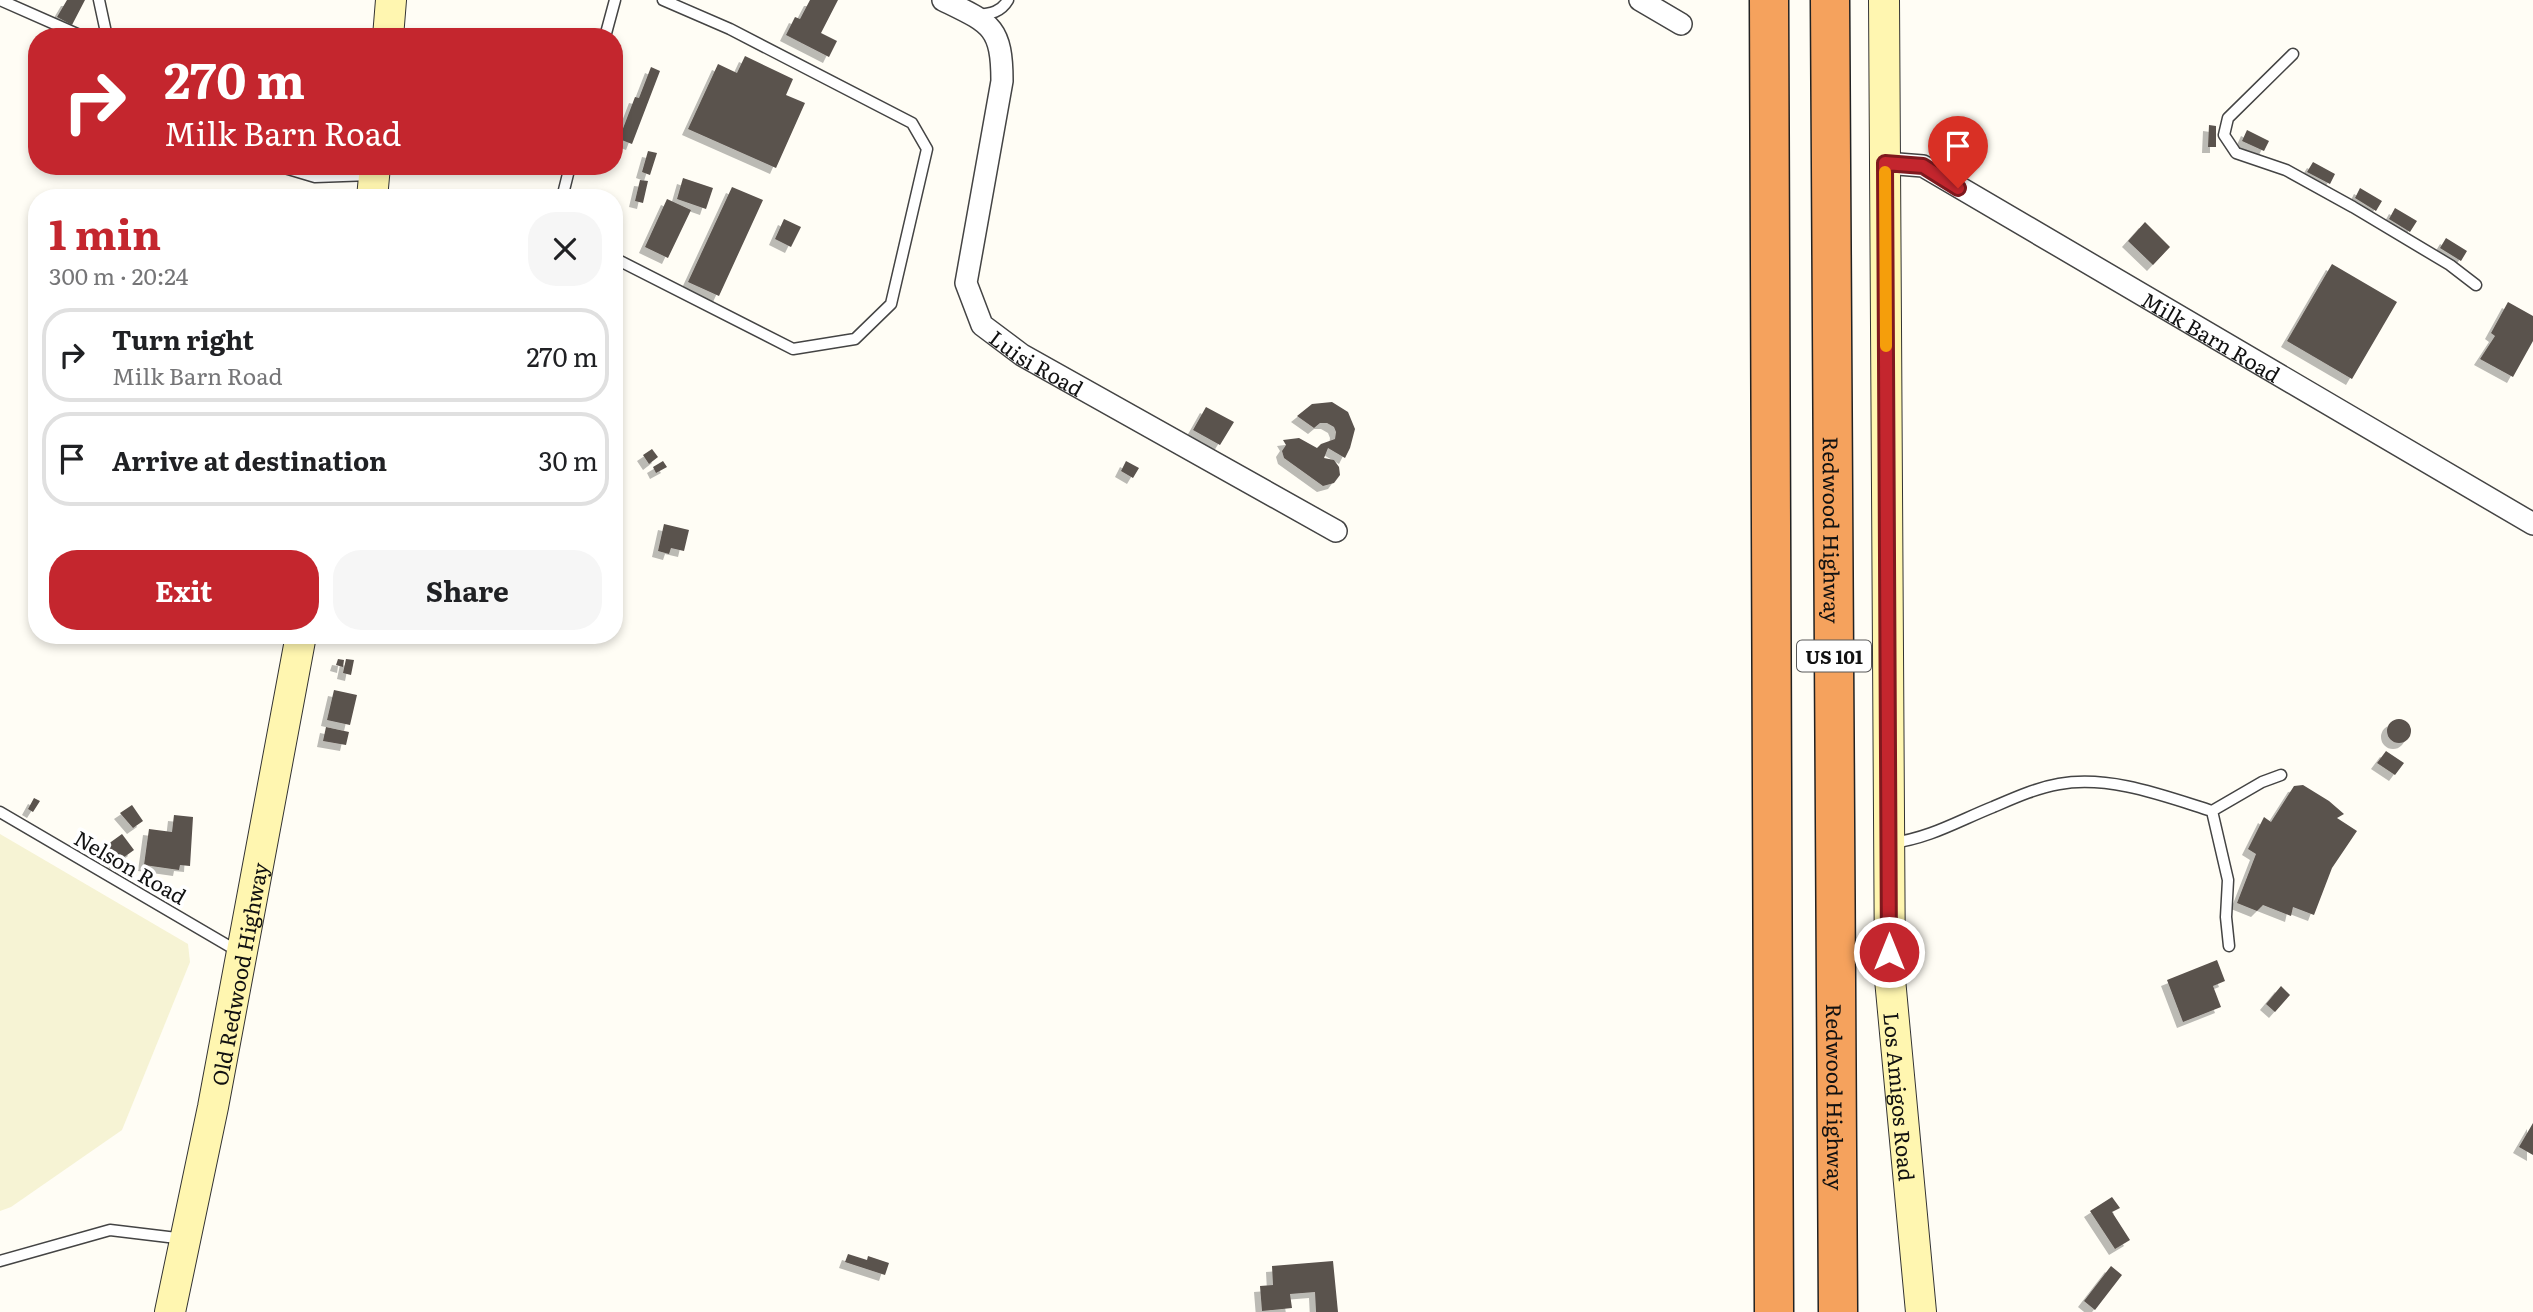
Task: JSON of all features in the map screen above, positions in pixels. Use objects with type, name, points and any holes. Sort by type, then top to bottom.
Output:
[{"type":"highway","name":"US 101","points":[[1769,0],[1774,1312]]},
{"type":"highway","name":"Redwood Highway","points":[[1830,0],[1839,1312]]},
{"type":"street","points":[[388,28],[391,0]]},
{"type":"street","name":"Luisi Road","points":[[943,0],[975,15],[986,24],[997,38],[1002,51],[1002,81],[966,283],[982,325],[1022,355],[1336,531]]},
{"type":"street","points":[[1640,0],[1681,24]]},
{"type":"street","name":"Los Amigos Road","points":[[1884,0],[1890,979],[1921,1312]]},
{"type":"street","name":"Milk Barn Road","points":[[1885,163],[1923,166],[2532,522]]},
{"type":"street","name":"Old Redwood Highway","points":[[170,1312],[214,1107],[299,644]]},
{"type":"lane","points":[[0,0],[64,28]]},
{"type":"lane","points":[[99,0],[105,28]]},
{"type":"lane","points":[[607,28],[615,0]]},
{"type":"lane","points":[[623,263],[793,349],[855,339],[891,304],[927,149],[912,122],[730,29],[663,0]]},
{"type":"lane","points":[[975,15],[991,14],[1001,9],[1008,0]]},
{"type":"lane","points":[[2293,54],[2228,118],[2224,135],[2236,153],[2286,170],[2309,182],[2431,253],[2476,285]]},
{"type":"lane","points":[[309,175],[374,180]]},
{"type":"lane","points":[[1889,844],[1928,836],[2035,790],[2077,782],[2122,786],[2212,811],[2262,782],[2281,775]]},
{"type":"lane","name":"Nelson Road","points":[[0,811],[242,954]]},
{"type":"lane","points":[[2212,811],[2228,880],[2226,917],[2229,946]]},
{"type":"lane","points":[[0,1261],[110,1230],[185,1239]]},
{"type":"shaded area","points":[[0,834],[188,944],[190,962],[122,1130],[11,1207],[0,1211]]},
{"type":"building","points":[[67,0],[85,0],[72,25],[57,17]]},
{"type":"building","points":[[810,0],[838,0],[821,33],[837,41],[829,57],[786,35],[795,17],[800,19]]},
{"type":"building","points":[[745,56],[793,79],[786,95],[805,103],[776,168],[688,129],[718,64],[737,73]]},
{"type":"building","points":[[651,67],[660,71],[632,144],[623,141],[623,128],[635,97],[639,98]]},
{"type":"building","points":[[2209,125],[2216,126],[2216,147],[2208,147]]},
{"type":"building","points":[[2247,130],[2269,141],[2264,151],[2242,141]]},
{"type":"building","points":[[648,151],[657,153],[650,175],[642,172]]},
{"type":"building","points":[[2313,162],[2335,174],[2330,184],[2307,172]]},
{"type":"building","points":[[683,178],[713,188],[706,209],[677,199]]},
{"type":"building","points":[[640,180],[648,181],[643,203],[635,201]]},
{"type":"building","points":[[732,187],[763,200],[719,296],[688,282]]},
{"type":"building","points":[[2360,188],[2382,201],[2376,211],[2355,198]]},
{"type":"building","points":[[667,199],[691,210],[668,258],[645,247]]},
{"type":"building","points":[[2395,208],[2417,221],[2410,232],[2389,219]]},
{"type":"building","points":[[784,219],[801,227],[791,247],[775,239]]},
{"type":"building","points":[[2145,222],[2170,247],[2153,265],[2128,241]]},
{"type":"building","points":[[2446,238],[2467,251],[2461,261],[2440,248]]},
{"type":"building","points":[[2332,264],[2397,302],[2352,379],[2287,341]]},
{"type":"building","points":[[2508,302],[2533,316],[2533,341],[2513,377],[2480,359],[2495,336],[2491,333]]},
{"type":"building","points":[[1332,402],[1348,412],[1355,429],[1345,458],[1328,448],[1324,458],[1334,460],[1340,475],[1334,483],[1323,486],[1284,458],[1282,451],[1286,445],[1283,440],[1299,438],[1317,448],[1335,439],[1334,427],[1320,423],[1314,428],[1297,416],[1312,404]]},
{"type":"building","points":[[1206,407],[1234,422],[1220,445],[1193,430]]},
{"type":"building","points":[[652,449],[658,457],[649,464],[643,455]]},
{"type":"building","points":[[663,461],[667,467],[656,473],[653,467]]},
{"type":"building","points":[[1126,461],[1139,468],[1133,478],[1121,471]]},
{"type":"building","points":[[664,524],[689,530],[684,551],[671,548],[669,554],[658,551]]},
{"type":"building","points":[[338,659],[344,660],[343,667],[336,665]]},
{"type":"building","points":[[346,659],[354,660],[351,675],[343,673]]},
{"type":"building","points":[[334,690],[357,695],[350,725],[327,720]]},
{"type":"building","points":[[2399,719],[2408,722],[2411,731],[2408,740],[2399,743],[2390,740],[2387,731],[2390,722]]},
{"type":"building","points":[[326,727],[349,732],[346,745],[323,741]]},
{"type":"building","points":[[2386,751],[2404,763],[2395,775],[2377,763]]},
{"type":"building","points":[[2303,785],[2329,801],[2344,814],[2337,818],[2357,831],[2332,868],[2314,915],[2293,907],[2291,916],[2263,905],[2257,911],[2237,903],[2256,854],[2248,849],[2264,817],[2271,822],[2294,786]]},
{"type":"building","points":[[34,798],[40,801],[33,812],[28,809]]},
{"type":"building","points":[[132,805],[143,821],[133,828],[120,813]]},
{"type":"building","points":[[174,815],[193,817],[190,866],[180,865],[179,870],[144,865],[149,829],[172,832]]},
{"type":"building","points":[[122,834],[134,850],[116,863],[104,847]]},
{"type":"building","points":[[2217,960],[2225,981],[2213,986],[2221,1007],[2183,1022],[2167,980]]},
{"type":"building","points":[[2281,986],[2290,995],[2275,1012],[2266,1004]]},
{"type":"building","points":[[2533,1123],[2533,1155],[2519,1147]]},
{"type":"building","points":[[2112,1197],[2120,1208],[2112,1212],[2130,1240],[2115,1249],[2090,1211]]},
{"type":"building","points":[[848,1254],[867,1260],[868,1256],[889,1263],[885,1275],[845,1262]]},
{"type":"building","points":[[1333,1261],[1338,1312],[1316,1312],[1315,1292],[1290,1294],[1292,1308],[1262,1311],[1260,1286],[1273,1285],[1272,1266]]},
{"type":"building","points":[[2111,1266],[2122,1275],[2095,1310],[2084,1301]]},
{"type":"slow traffic","points":[[1885,172],[1886,346]]},
{"type":"route","points":[[1889,952],[1885,163],[1923,166],[1958,188]]}]
